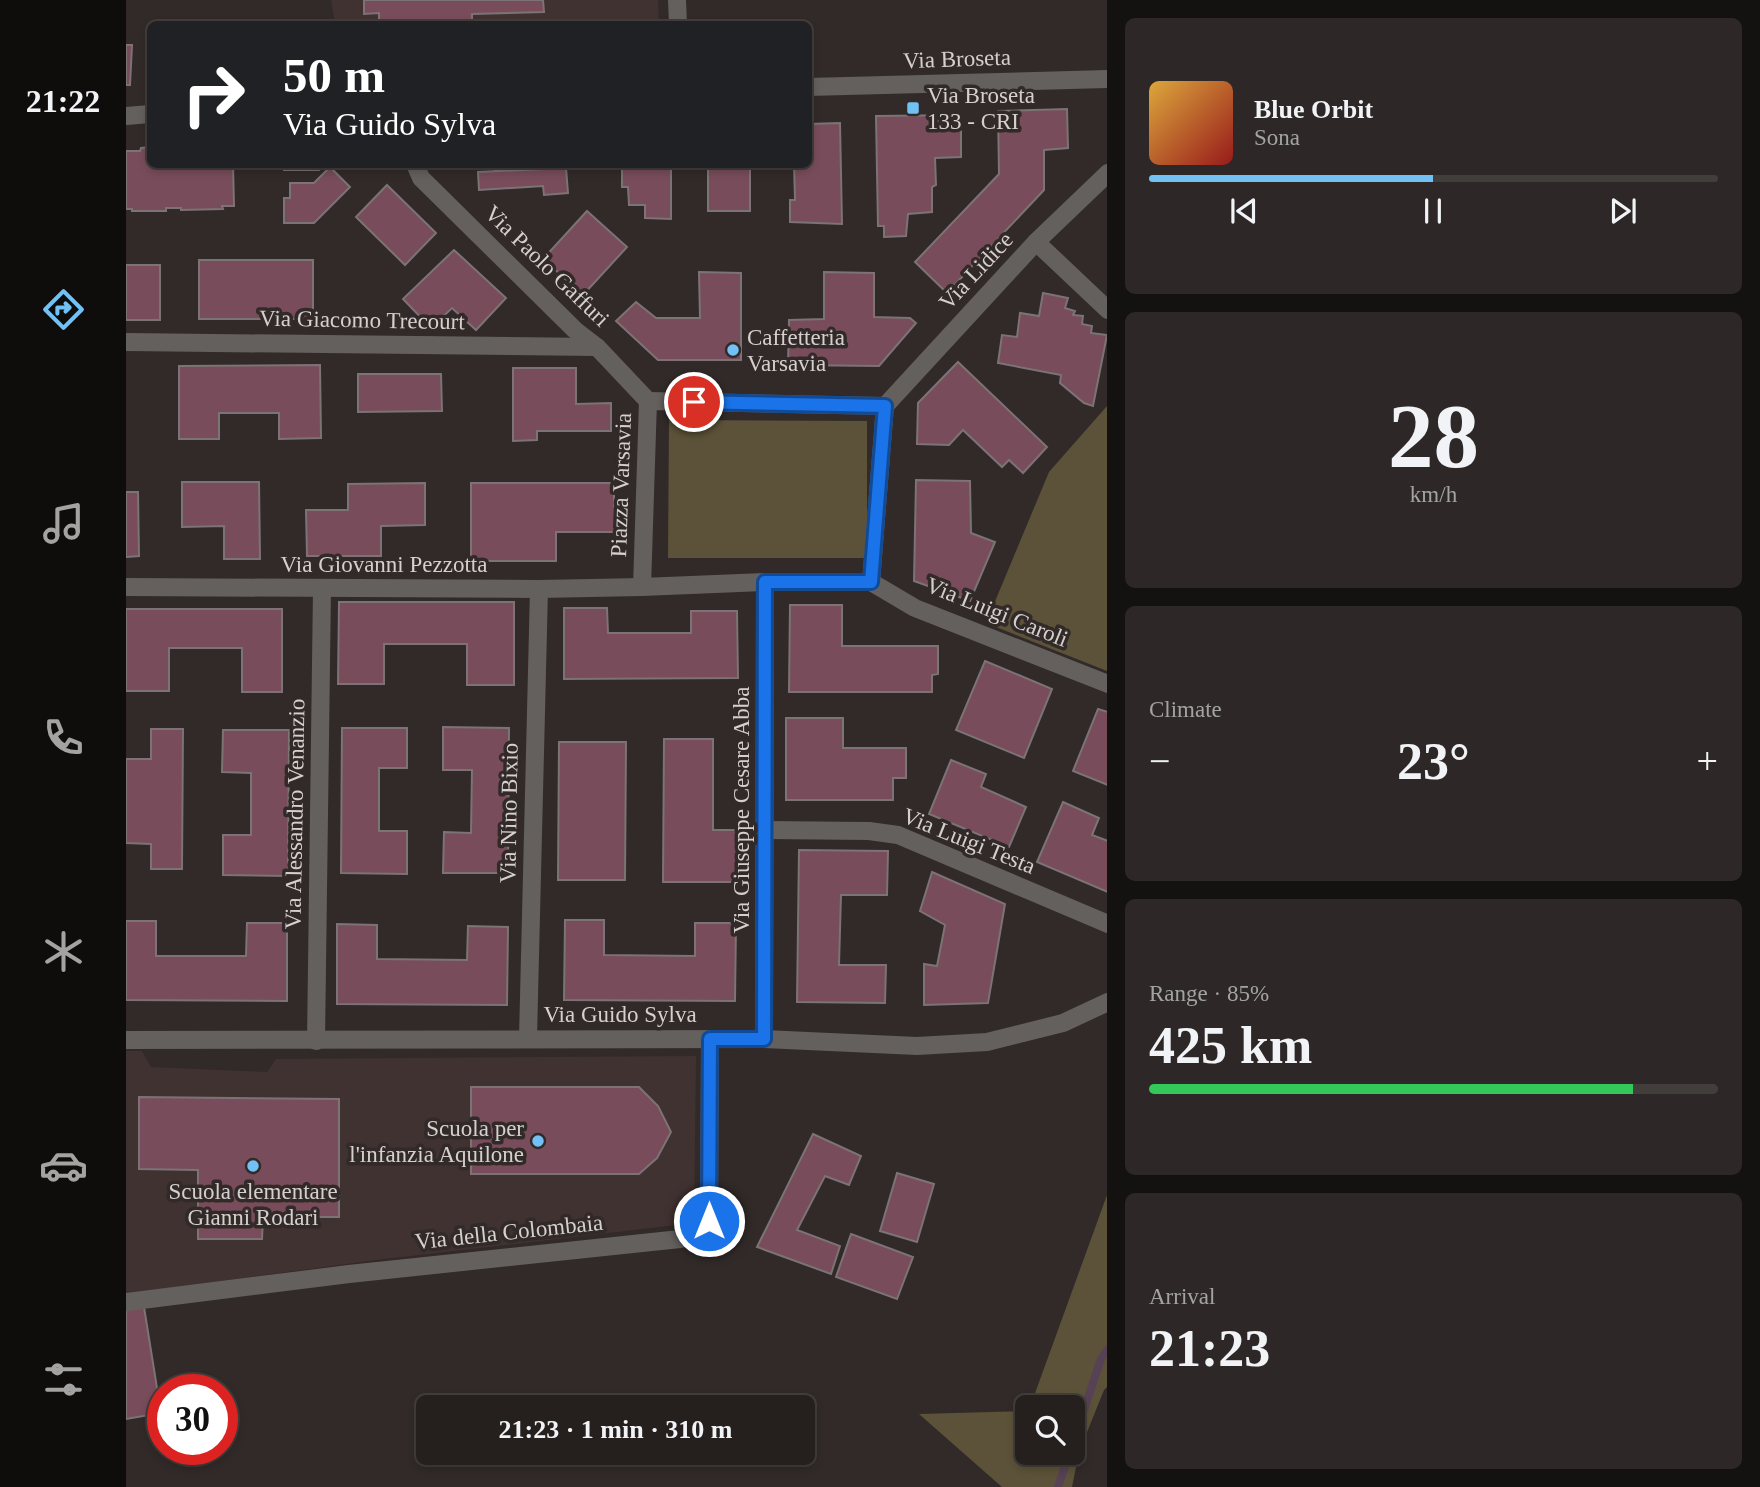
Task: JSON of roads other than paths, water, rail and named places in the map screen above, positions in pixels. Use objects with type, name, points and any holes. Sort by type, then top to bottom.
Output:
[{"type":"street","points":[[677,0],[678,21]]},
{"type":"street","name":"Via Broseta","points":[[812,88],[1107,79]]},
{"type":"street","points":[[126,116],[147,114]]},
{"type":"street","name":"Via Paolo Gaffuri","points":[[417,168],[421,178],[575,330],[597,347],[648,401]]},
{"type":"street","name":"Via Lidice","points":[[885,406],[1036,242],[1107,173]]},
{"type":"street","points":[[1036,242],[1107,310]]},
{"type":"street","name":"Via Giacomo Trecourt","points":[[126,342],[597,347]]},
{"type":"street","name":"Piazza Varsavia","points":[[871,582],[765,582],[642,587],[648,401],[885,406]]},
{"type":"street","points":[[871,582],[885,406]]},
{"type":"street","name":"Via Giuseppe Cesare Abba","points":[[764,1039],[765,582]]},
{"type":"street","name":"Via Luigi Caroli","points":[[871,582],[915,608],[1107,684]]},
{"type":"street","name":"Via Giovanni Pezzotta","points":[[126,587],[642,587]]},
{"type":"street","name":"Via Alessandro Venanzio","points":[[316,1041],[322,588]]},
{"type":"street","name":"Via Nino Bixio","points":[[528,1038],[539,589]]},
{"type":"street","name":"Via Luigi Testa","points":[[765,830],[869,831],[898,835],[1107,924]]},
{"type":"street","name":"Via Guido Sylva","points":[[126,1040],[764,1039],[917,1046],[987,1042],[1063,1023],[1107,1002]]},
{"type":"street","name":"Via della Colombaia","points":[[126,1302],[349,1273],[680,1239],[704,1233],[709,1221],[710,1039]]},
{"type":"waterway","points":[[1085,1407],[1101,1359],[1107,1350]]},
{"type":"waterway","points":[[1058,1487],[1066,1465]]},
{"type":"place","name":"Via Broseta 133 - CRI","points":[[913,108]]},
{"type":"place","name":"Caffetteria Varsavia","points":[[733,350]]},
{"type":"place","name":"Scuola per l'infanzia Aquilone","points":[[538,1141]]},
{"type":"place","name":"Scuola elementare Gianni Rodari","points":[[253,1166]]}]
